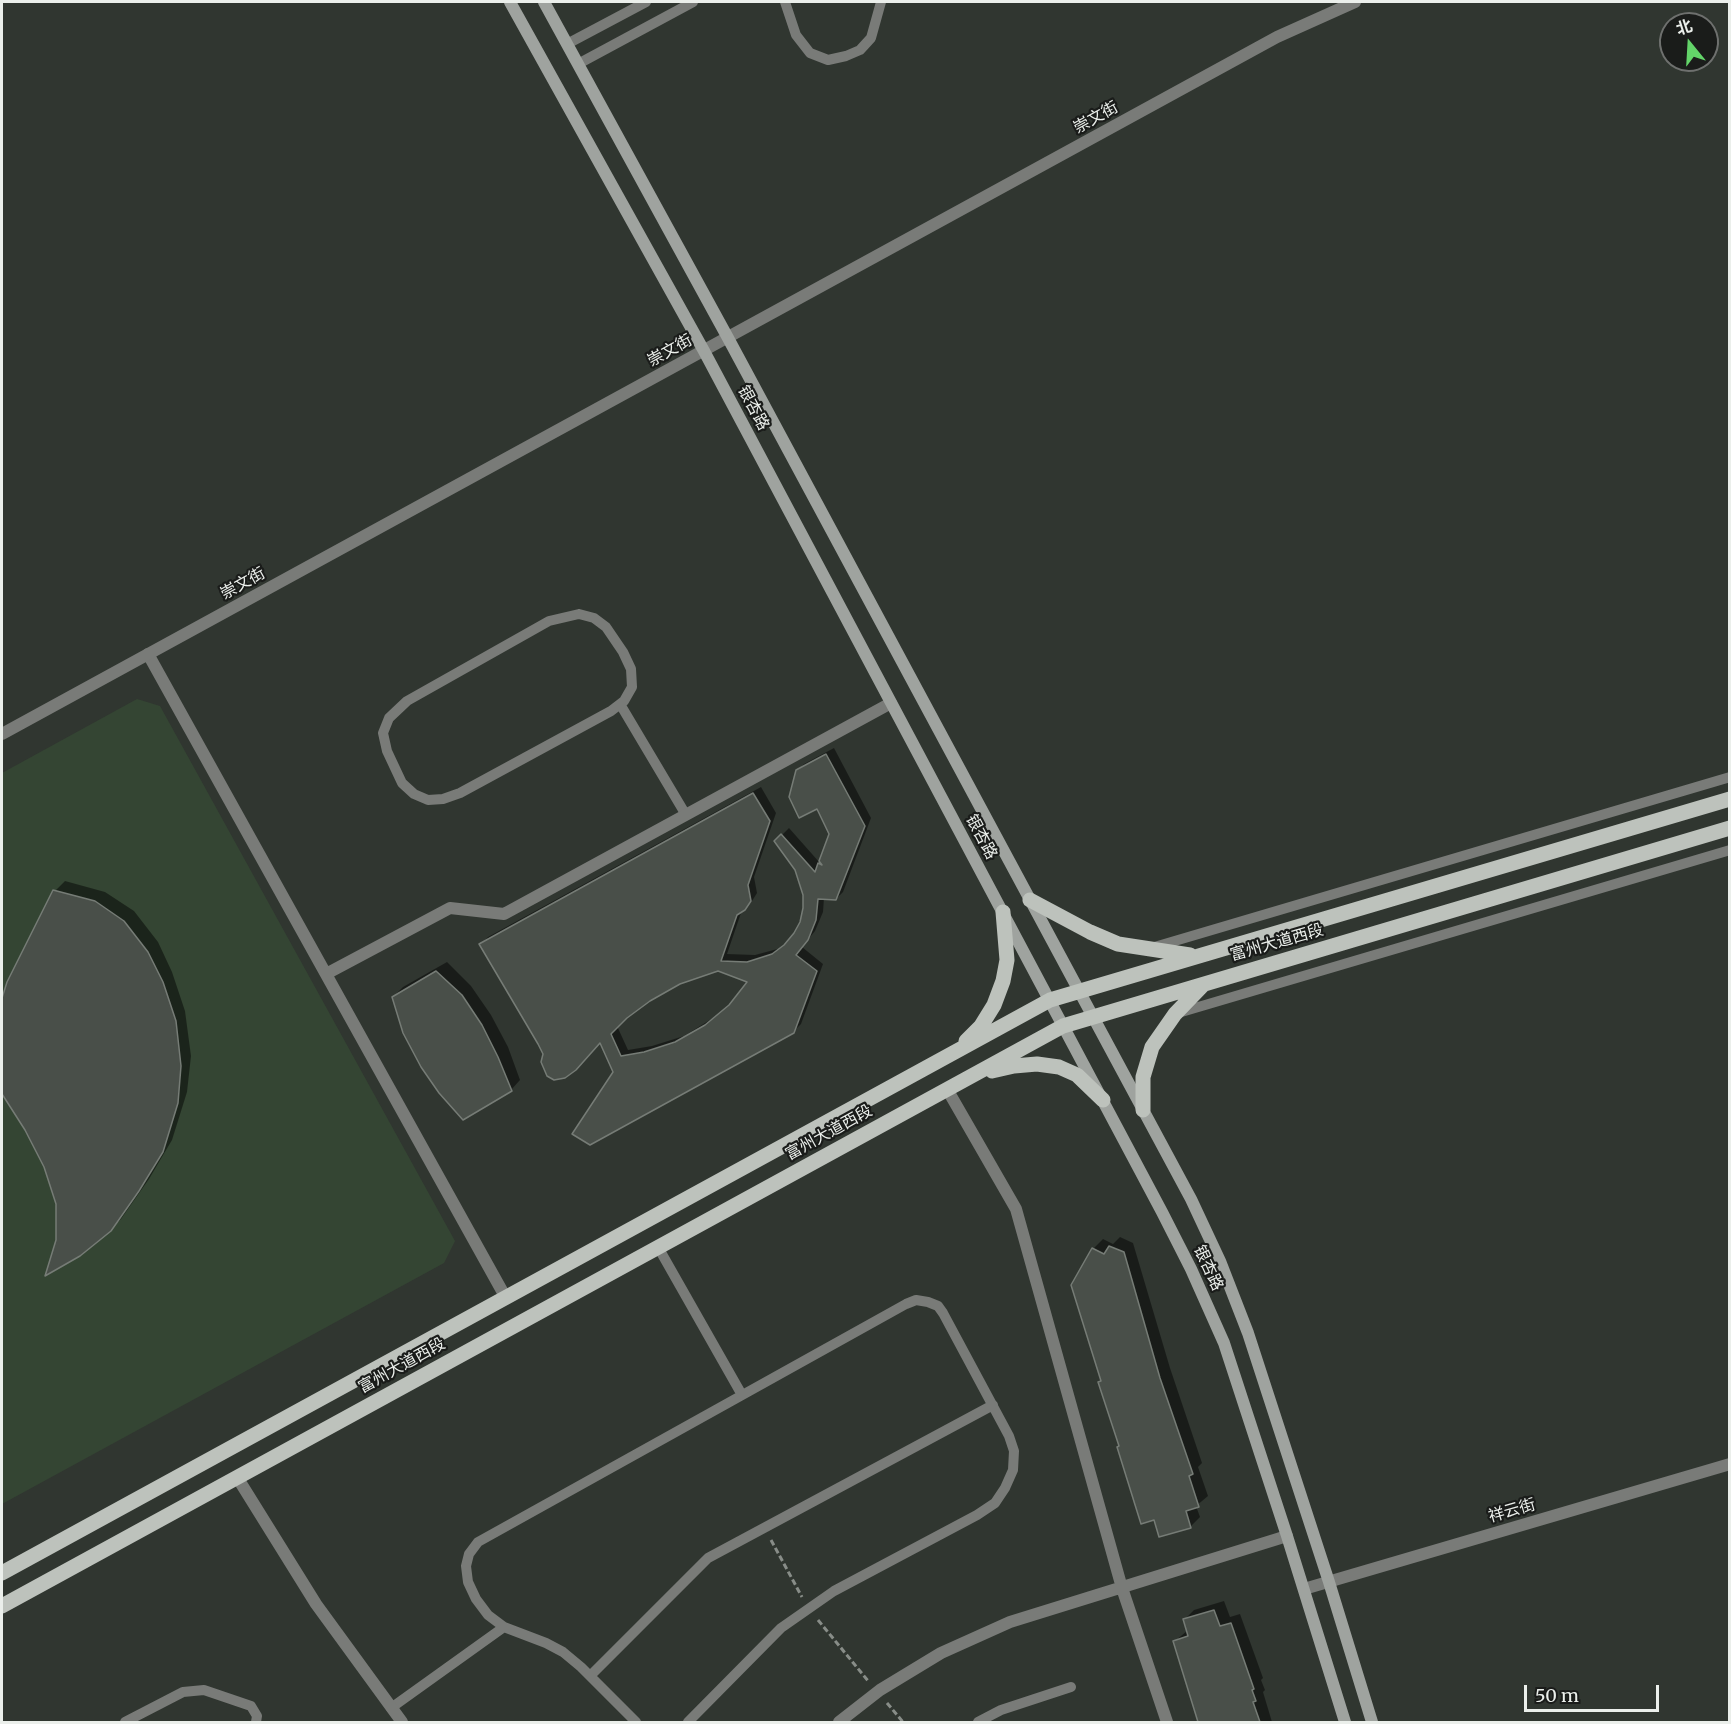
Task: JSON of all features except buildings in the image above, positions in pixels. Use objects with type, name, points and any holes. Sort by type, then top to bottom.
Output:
[{"type":"main road","name":"银杏路","points":[[510,2],[704,351],[1186,1259],[1224,1343],[1345,1722]]},
{"type":"main road","name":"银杏路","points":[[544,2],[728,338],[1191,1199],[1220,1261],[1248,1333],[1372,1722]]},
{"type":"main road","name":"富州大道西段","points":[[2,1573],[1050,1000],[1730,799]]},
{"type":"main road","name":"富州大道西段","points":[[2,1606],[1063,1026],[1730,828]]},
{"type":"main road","points":[[1030,900],[1118,944],[1145,950],[1196,956]]},
{"type":"main road","points":[[957,1051],[981,1026],[994,1005],[1003,981],[1006,960],[1003,912]]},
{"type":"main road","points":[[1143,1110],[1143,1077],[1152,1047],[1175,1014],[1206,982]]},
{"type":"main road","points":[[974,1074],[1038,1064],[1059,1067],[1077,1075],[1103,1100]]},
{"type":"street","name":"崇文街","points":[[2,734],[1277,37],[1355,2]]},
{"type":"street","points":[[148,654],[506,1298]]},
{"type":"street","points":[[326,974],[450,908],[504,914],[891,703]]},
{"type":"street","points":[[947,1089],[1016,1209],[1122,1588],[1167,1722]]},
{"type":"street","name":"祥云街","points":[[1304,1589],[1730,1464]]},
{"type":"street","points":[[237,1477],[316,1604],[402,1722]]},
{"type":"street","points":[[839,1722],[877,1692],[941,1653],[1010,1622],[1287,1536]]},
{"type":"lane","points":[[567,44],[646,2]]},
{"type":"lane","points":[[578,64],[693,2]]},
{"type":"lane","points":[[784,2],[796,35],[810,52],[828,60],[860,50],[871,38],[881,2]]},
{"type":"lane","points":[[579,614],[594,618],[606,627],[623,652],[631,669],[632,687],[620,704],[460,793],[443,799],[428,800],[414,794],[402,783],[387,751],[382,733],[389,718],[407,701],[549,621],[579,614]]},
{"type":"lane","points":[[620,704],[686,815]]},
{"type":"lane","points":[[1145,950],[1730,777]]},
{"type":"lane","points":[[1175,1014],[1730,850]]},
{"type":"lane","points":[[658,1247],[742,1395]]},
{"type":"lane","points":[[636,1722],[563,1652],[504,1627],[488,1615],[476,1599],[468,1582],[466,1566],[469,1554],[478,1542],[906,1304],[916,1300],[938,1306],[993,1405],[1014,1451],[1013,1470],[995,1503],[834,1591],[809,1608],[781,1628],[688,1722]]},
{"type":"lane","points":[[590,1676],[708,1558],[993,1405]]},
{"type":"lane","points":[[391,1708],[504,1627]]},
{"type":"lane","points":[[978,1722],[1001,1710],[1071,1687]]},
{"type":"lane","points":[[125,1722],[183,1692],[204,1690],[251,1706],[257,1716],[256,1722]]},
{"type":"path","points":[[764,1528],[809,1608],[903,1722]]},
{"type":"green space","points":[[137,699],[160,706],[455,1241],[444,1263],[2,1504],[2,773]]}]
